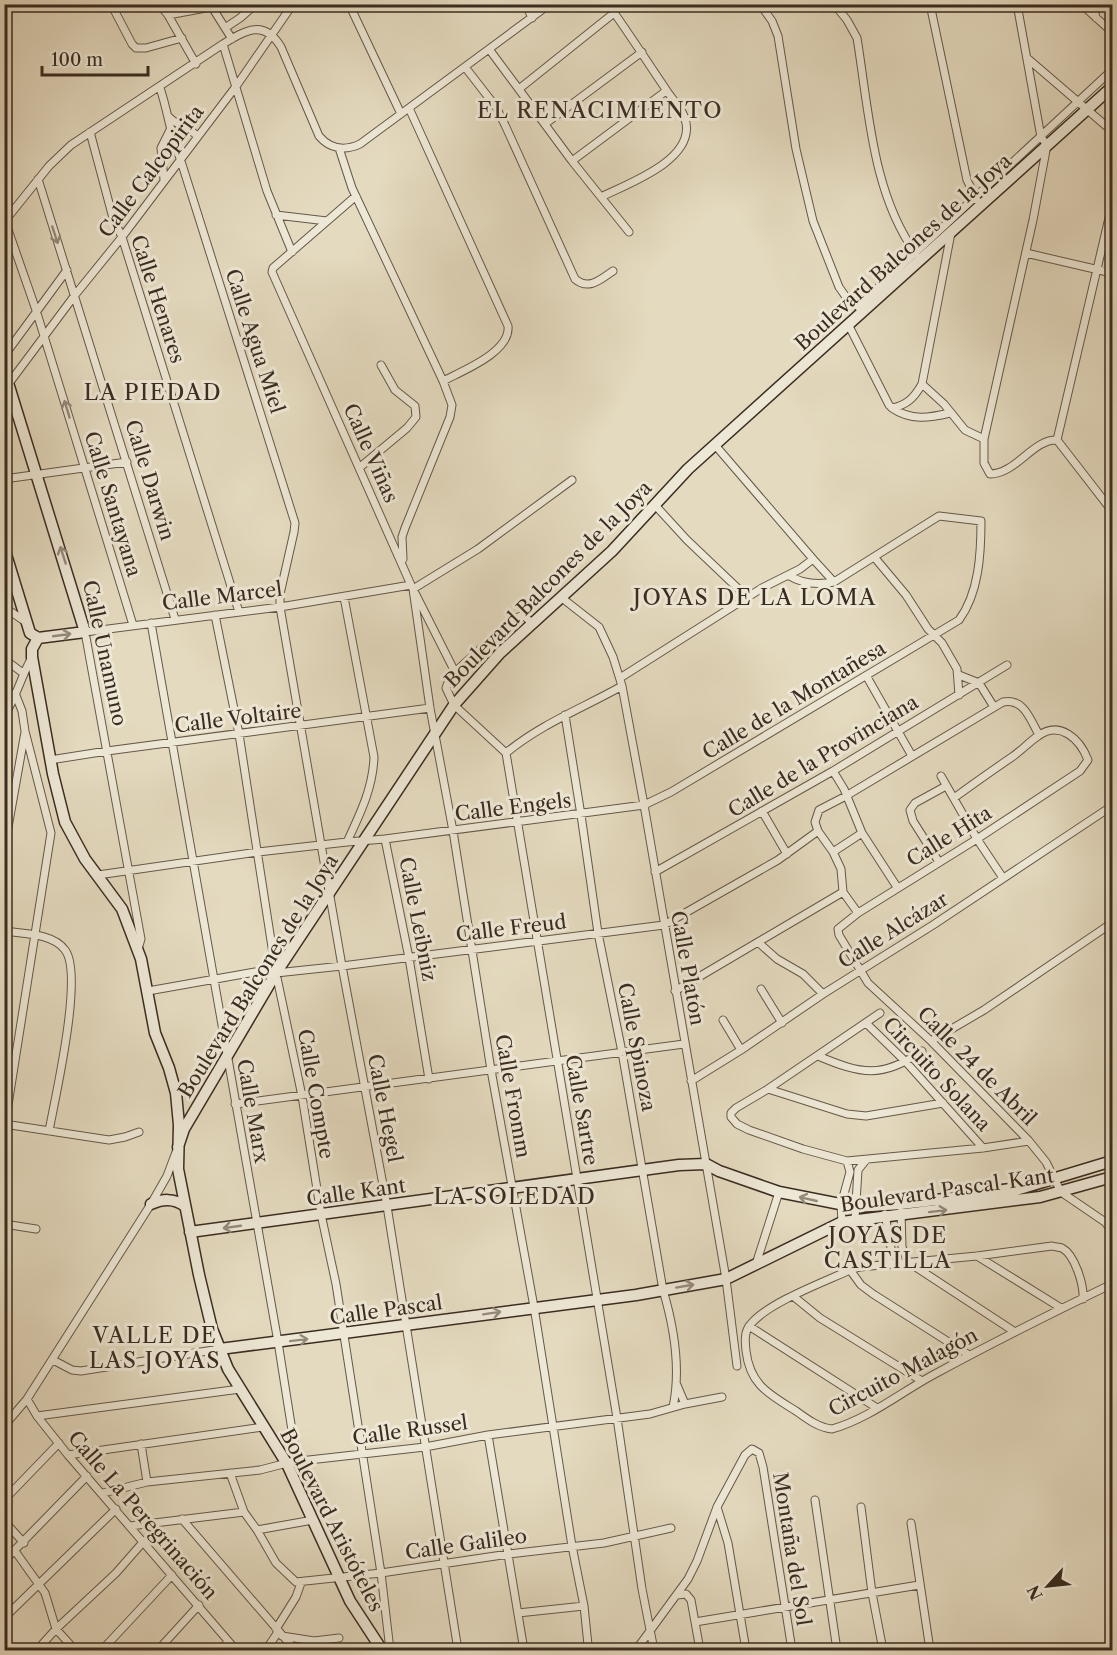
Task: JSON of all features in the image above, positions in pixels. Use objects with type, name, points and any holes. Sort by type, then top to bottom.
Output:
[{"type":"street","points":[[111,4],[136,48],[146,48],[182,39]]},
{"type":"street","points":[[159,4],[168,15],[196,64]]},
{"type":"street","points":[[225,28],[256,4]]},
{"type":"street","name":"Calle Calcopirita","points":[[7,387],[237,85],[293,4]]},
{"type":"street","points":[[349,4],[401,114]]},
{"type":"street","points":[[526,4],[532,18]]},
{"type":"street","points":[[5,222],[59,155],[224,44],[254,29],[265,30],[281,47],[319,136],[328,144],[339,148],[353,147],[549,4]]},
{"type":"street","points":[[601,197],[653,171],[672,157],[686,134],[686,120],[678,105],[666,91],[608,4]]},
{"type":"street","points":[[760,4],[778,36],[796,149],[813,221],[839,287],[861,309]]},
{"type":"street","points":[[834,4],[848,20],[856,38],[878,167],[885,190],[904,235],[918,257]]},
{"type":"street","points":[[930,4],[968,180],[978,202]]},
{"type":"street","points":[[1017,4],[1044,141],[1026,253],[984,439],[984,463],[990,474],[998,474],[1021,461],[1042,444],[1057,440]]},
{"type":"street","points":[[1081,4],[1113,32]]},
{"type":"street","points":[[1093,4],[1096,18]]},
{"type":"street","points":[[168,15],[211,6],[232,39]]},
{"type":"street","points":[[519,89],[614,13]]},
{"type":"street","points":[[224,44],[261,171],[292,252]]},
{"type":"street","points":[[489,49],[572,161],[629,232]]},
{"type":"street","points":[[545,124],[642,52]]},
{"type":"street","points":[[1027,58],[1113,131]]},
{"type":"street","points":[[465,67],[496,107],[578,282],[590,285],[613,272]]},
{"type":"street","name":"Boulevard Balcones de la Joya","points":[[1083,107],[1113,70]]},
{"type":"street","name":"Boulevard Balcones de la Joya","points":[[4,1426],[27,1399],[53,1360],[151,1204],[167,1176],[183,1131],[276,973],[454,705],[500,653],[612,551],[680,477],[849,326],[861,309],[1044,141],[1083,107],[1113,87]]},
{"type":"street","name":"Calle Agua Miel","points":[[160,88],[170,130],[293,516],[294,532],[280,594],[280,607]]},
{"type":"street","points":[[572,161],[666,91]]},
{"type":"street","points":[[409,108],[508,326],[507,335],[494,352],[443,381]]},
{"type":"street","points":[[168,116],[174,122],[190,128],[197,136]]},
{"type":"street","points":[[164,180],[161,148],[170,130]]},
{"type":"street","name":"Calle Henares","points":[[90,132],[113,218],[122,237],[239,612]]},
{"type":"street","points":[[339,148],[356,196],[443,381],[452,405],[450,417],[402,537],[404,567]]},
{"type":"street","name":"Calle Darwin","points":[[38,179],[175,620]]},
{"type":"street","name":"Calle Viñas","points":[[356,196],[273,268],[272,274],[412,587],[455,672]]},
{"type":"street","name":"Boulevard Balcones de la Joya","points":[[918,257],[951,233],[978,202]]},
{"type":"street","points":[[1057,440],[1113,205]]},
{"type":"street","points":[[276,215],[327,221]]},
{"type":"street","name":"Calle Santayana","points":[[5,222],[45,337],[133,625]]},
{"type":"street","points":[[892,408],[911,400],[922,384],[951,233]]},
{"type":"street","points":[[1026,253],[1113,273]]},
{"type":"street","points":[[4,356],[67,270]]},
{"type":"street","points":[[849,326],[892,408],[910,417],[922,418],[950,413]]},
{"type":"street","points":[[359,468],[407,428],[416,417],[415,406],[394,390],[381,365]]},
{"type":"street","name":"Calle Unamuno","points":[[4,370],[7,387],[38,476],[85,632],[141,939],[138,949]]},
{"type":"street","points":[[922,384],[965,430],[984,439]]},
{"type":"street","points":[[1057,440],[1113,511]]},
{"type":"street","points":[[715,445],[834,582]]},
{"type":"street","points":[[4,479],[127,462]]},
{"type":"street","points":[[412,587],[478,549],[572,480]]},
{"type":"street","points":[[654,504],[687,540],[748,598]]},
{"type":"street","name":"Calle de la Montañesa","points":[[645,805],[672,792],[959,620],[966,611],[974,592],[980,551],[981,521],[939,516],[875,558]]},
{"type":"street","name":"Boulevard Aristóteles","points":[[4,548],[32,657],[50,760],[65,822],[85,859],[122,909],[138,949],[155,1033],[176,1093],[179,1125],[178,1169],[184,1206],[207,1308],[220,1349],[240,1389],[263,1426],[292,1463],[313,1520],[350,1601],[382,1650]]},
{"type":"street","points":[[788,575],[798,580],[817,584],[834,582],[875,558],[942,644],[957,669],[959,695]]},
{"type":"street","points":[[532,624],[523,615],[516,616],[450,677],[446,688],[454,705],[506,753],[522,739],[621,682],[748,598],[813,559]]},
{"type":"street","name":"Calle Marcel","points":[[38,639],[412,587]]},
{"type":"street","name":"Calle Fromm","points":[[412,587],[434,733],[453,831],[491,1070],[534,1307],[572,1546],[584,1606],[588,1645]]},
{"type":"street","points":[[344,597],[374,757],[373,776],[368,795],[347,842]]},
{"type":"street","name":"Calle Platón","points":[[562,598],[599,627],[610,648],[621,682],[645,805],[684,1044],[726,1279],[737,1366]]},
{"type":"street","points":[[4,607],[22,614]]},
{"type":"street","name":"Calle Hegel","points":[[280,607],[342,966],[387,1206],[458,1650]]},
{"type":"street","name":"Boulevard Aristóteles","points":[[22,614],[30,633],[38,639],[32,649],[32,657]]},
{"type":"street","name":"Calle Compte","points":[[215,615],[239,734],[276,973],[302,1096],[321,1214],[336,1284],[381,1573],[390,1650]]},
{"type":"street","name":"Calle Marx","points":[[151,623],[278,1342],[292,1463]]},
{"type":"street","points":[[4,716],[13,704],[23,673],[32,657]]},
{"type":"street","points":[[4,659],[23,673]]},
{"type":"street","name":"Calle de la Provinciana","points":[[655,872],[833,771],[1007,665]]},
{"type":"street","points":[[958,675],[979,683],[994,707]]},
{"type":"street","points":[[867,676],[912,756]]},
{"type":"street","points":[[4,701],[15,693]]},
{"type":"street","points":[[15,693],[22,711],[51,833],[5,1124],[110,1140],[139,1132]]},
{"type":"street","points":[[858,913],[843,892],[841,869],[833,852],[818,831],[815,822],[819,810],[994,707],[1007,701],[1020,704],[1039,735],[954,798]]},
{"type":"street","name":"Calle Voltaire","points":[[50,760],[430,708]]},
{"type":"street","name":"Calle Spinoza","points":[[565,715],[582,815],[598,933],[622,1052],[663,1290],[672,1326],[677,1385],[674,1407]]},
{"type":"street","name":"Calle Hita","points":[[841,939],[838,929],[858,913],[977,839],[1086,765],[1088,760],[1085,752],[1073,736],[1057,730],[1039,735]]},
{"type":"street","points":[[4,850],[25,731]]},
{"type":"street","name":"Calle Sartre","points":[[506,753],[617,1418],[642,1589],[654,1650]]},
{"type":"street","points":[[833,771],[862,833],[897,887]]},
{"type":"street","points":[[941,776],[1003,879]]},
{"type":"street","points":[[939,862],[910,815],[915,803],[946,786]]},
{"type":"street","name":"Calle Engels","points":[[386,839],[645,805]]},
{"type":"street","name":"Calle Alcázar","points":[[691,1081],[1113,806]]},
{"type":"street","points":[[762,811],[787,854]]},
{"type":"street","points":[[664,925],[787,854],[818,831]]},
{"type":"street","points":[[833,852],[862,833]]},
{"type":"street","name":"Calle Leibniz","points":[[321,845],[386,839],[429,1079]]},
{"type":"street","points":[[98,875],[321,845]]},
{"type":"street","points":[[675,991],[843,892]]},
{"type":"street","points":[[931,1041],[984,1010],[1113,923]]},
{"type":"street","name":"Calle Freud","points":[[148,991],[255,972],[276,973],[342,966],[664,925]]},
{"type":"street","points":[[4,931],[35,936],[60,945],[65,950],[72,966],[64,1051],[48,1131]]},
{"type":"street","name":"Calle 24 de Abril","points":[[841,939],[876,992],[931,1041],[1029,1141],[1046,1162],[1061,1192]]},
{"type":"street","points":[[759,943],[777,959],[803,974],[823,994]]},
{"type":"street","points":[[761,989],[782,1023]]},
{"type":"street","name":"Circuito Solana","points":[[880,1013],[867,1024],[732,1111],[731,1117],[737,1124],[803,1149],[847,1161],[983,1148],[1029,1141]]},
{"type":"street","points":[[723,1020],[741,1050]]},
{"type":"street","name":"Circuito Solana","points":[[867,1024],[906,1062],[983,1148]]},
{"type":"street","points":[[235,1104],[684,1044]]},
{"type":"street","points":[[818,1056],[859,1071],[886,1069],[906,1062],[922,1051]]},
{"type":"street","points":[[768,1089],[848,1114],[866,1116],[943,1103]]},
{"type":"street","points":[[855,1219],[858,1170],[866,1160]]},
{"type":"street","points":[[842,1222],[841,1205],[850,1172],[847,1161]]},
{"type":"street","name":"Boulevard Pascal-Kant","points":[[901,1210],[1013,1191],[1113,1161]]},
{"type":"street","name":"Calle Kant","points":[[190,1232],[577,1178],[706,1164]]},
{"type":"street","name":"Boulevard Pascal-Kant","points":[[706,1164],[719,1171],[779,1192],[841,1205],[885,1211],[1015,1201],[1061,1192],[1113,1177]]},
{"type":"street","points":[[756,1264],[779,1192]]},
{"type":"street","points":[[1061,1192],[1109,1221],[1113,1231]]},
{"type":"street","points":[[151,1204],[170,1200],[177,1201],[184,1206]]},
{"type":"street","points":[[901,1210],[902,1247],[908,1262],[1015,1332]]},
{"type":"street","points":[[885,1211],[891,1248],[888,1265]]},
{"type":"street","name":"Boulevard Pascal-Kant","points":[[726,1279],[842,1222],[885,1211]]},
{"type":"street","points":[[4,1224],[36,1229]]},
{"type":"street","points":[[877,1408],[749,1326],[758,1316],[793,1296],[850,1270],[872,1265],[977,1256],[1044,1246],[1062,1248],[1073,1262],[1083,1288],[1083,1299]]},
{"type":"street","points":[[977,1256],[1061,1308]]},
{"type":"street","points":[[850,1270],[861,1285],[873,1294],[969,1355]]},
{"type":"street","name":"Calle Pascal","points":[[53,1360],[72,1370],[81,1371],[220,1349],[407,1326],[726,1279]]},
{"type":"street","name":"Circuito Malagón","points":[[749,1326],[745,1347],[747,1361],[754,1379],[770,1395],[825,1429],[832,1430],[877,1408],[969,1355],[1113,1284]]},
{"type":"street","points":[[793,1296],[820,1318],[922,1381]]},
{"type":"street","name":"Calle Spinoza","points":[[677,1385],[685,1404]]},
{"type":"street","points":[[37,1416],[240,1389]]},
{"type":"street","name":"Calle Russel","points":[[103,1493],[147,1482],[260,1470],[292,1463],[425,1447],[488,1435],[650,1414],[722,1397]]},
{"type":"street","name":"Calle La Peregrinación","points":[[27,1399],[37,1416],[68,1455],[236,1650]]},
{"type":"street","points":[[68,1455],[263,1426]]},
{"type":"street","points":[[488,1435],[525,1650]]},
{"type":"street","points":[[4,1500],[59,1443]]},
{"type":"street","points":[[141,1444],[147,1482]]},
{"type":"street","name":"Montaña del Sol","points":[[717,1507],[745,1455],[752,1449],[759,1452],[792,1650]]},
{"type":"street","points":[[230,1473],[244,1512],[276,1563],[291,1580],[301,1583],[279,1632],[266,1650]]},
{"type":"street","points":[[4,1561],[87,1476]]},
{"type":"street","points":[[815,1500],[837,1650]]},
{"type":"street","points":[[636,1650],[677,1595],[697,1561],[717,1507]]},
{"type":"street","points":[[717,1507],[725,1531],[746,1650]]},
{"type":"street","points":[[861,1507],[872,1593],[883,1650]]},
{"type":"street","points":[[4,1618],[116,1509]]},
{"type":"street","points":[[130,1526],[244,1512]]},
{"type":"street","points":[[182,1519],[295,1650]]},
{"type":"street","points":[[257,1530],[313,1520]]},
{"type":"street","points":[[4,1521],[24,1543]]},
{"type":"street","points":[[911,1523],[930,1650]]},
{"type":"street","name":"Calle Galileo","points":[[301,1583],[339,1576],[381,1573],[604,1543],[671,1528]]},
{"type":"street","points":[[37,1650],[116,1573],[144,1541]]},
{"type":"street","points":[[15,1551],[39,1583],[49,1602],[56,1629],[75,1650]]},
{"type":"street","points":[[102,1650],[172,1575]]},
{"type":"street","points":[[695,1622],[919,1585]]},
{"type":"street","points":[[677,1595],[686,1594],[692,1600],[700,1650]]},
{"type":"street","points":[[158,1650],[199,1605]]},
{"type":"street","points":[[518,1613],[584,1606]]},
{"type":"street","points":[[279,1632],[314,1641],[339,1638]]},
{"type":"street","points":[[307,1650],[314,1641]]},
{"type":"street","points":[[218,1650],[229,1642]]},
{"type":"district","name":"EL RENACIMIENTO","points":[[600,110]]},
{"type":"district","name":"LA PIEDAD","points":[[153,392]]},
{"type":"district","name":"JOYAS DE LA LOMA","points":[[755,597]]},
{"type":"district","name":"LA SOLEDAD","points":[[515,1196]]},
{"type":"district","name":"JOYAS DE CASTILLA","points":[[888,1248]]},
{"type":"district","name":"VALLE DE LAS JOYAS","points":[[155,1348]]}]
